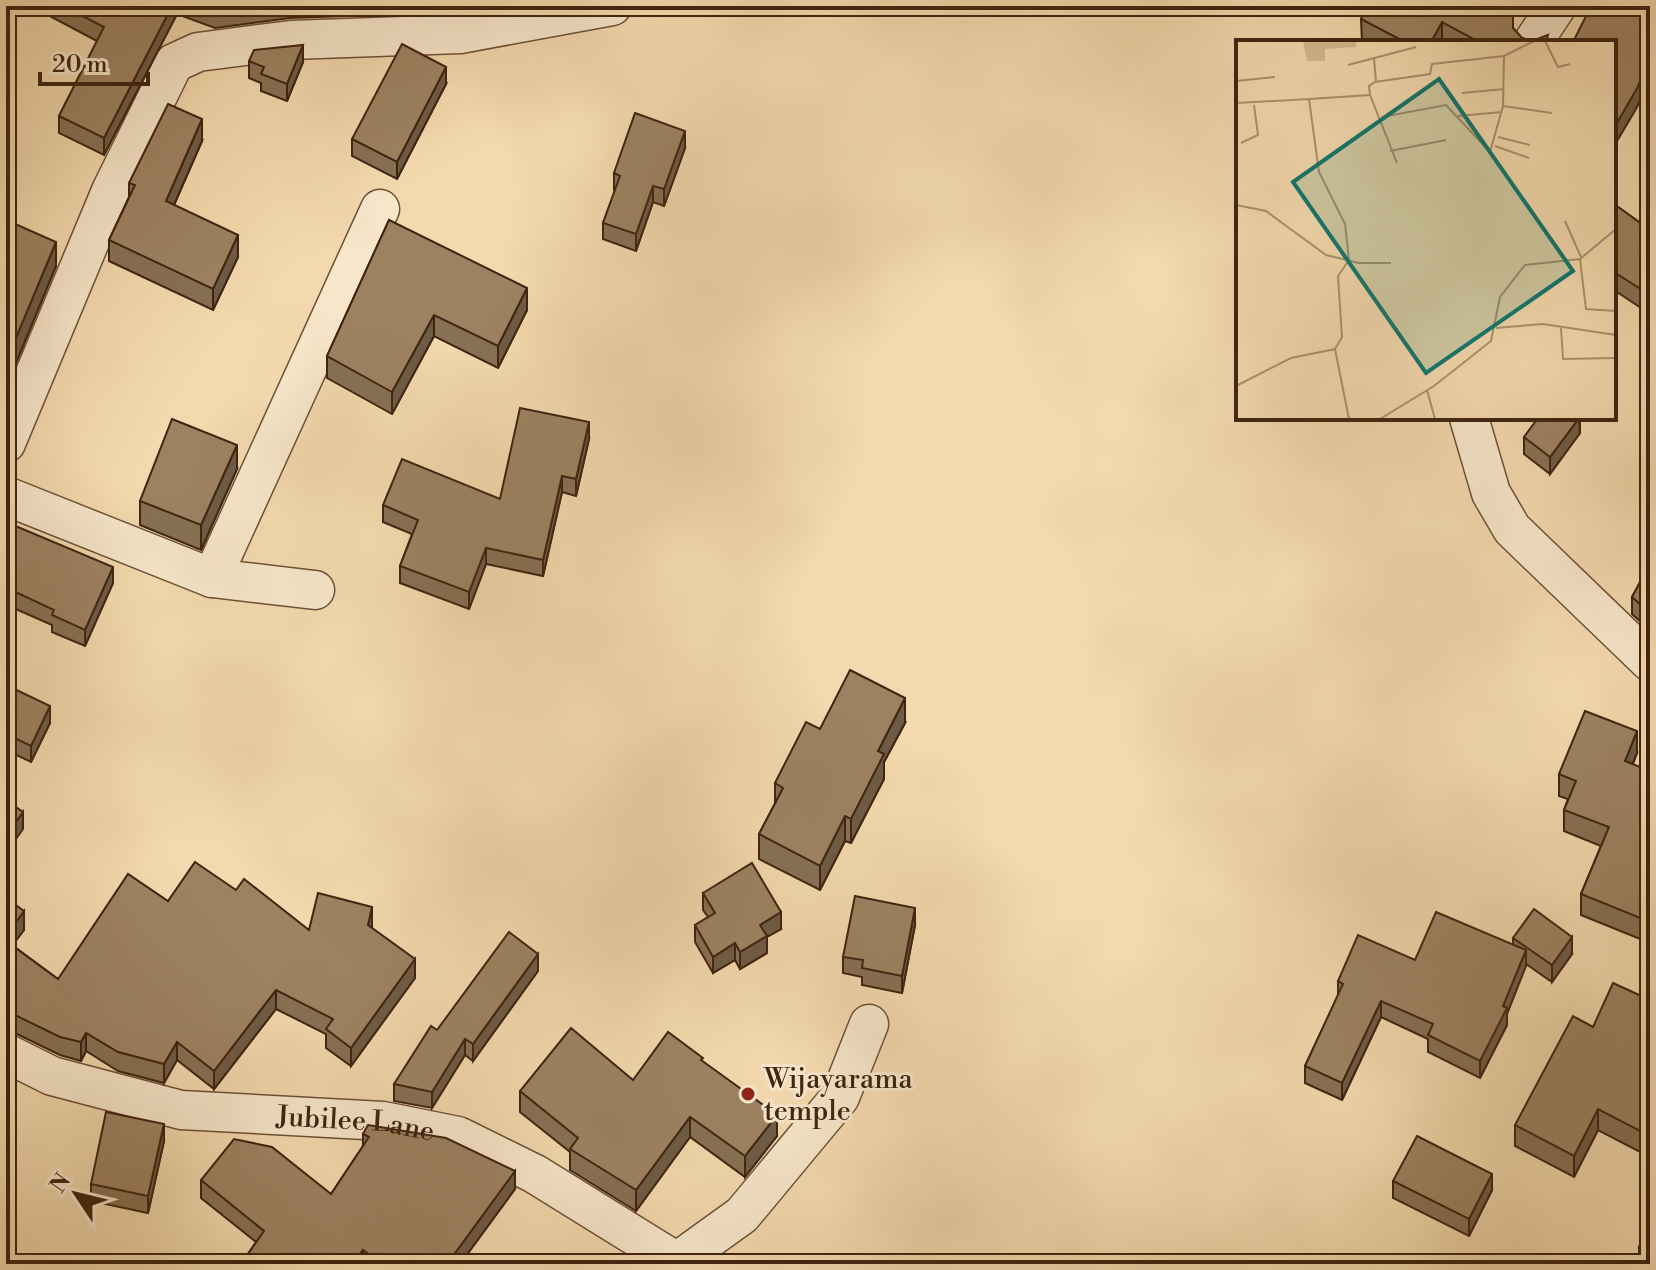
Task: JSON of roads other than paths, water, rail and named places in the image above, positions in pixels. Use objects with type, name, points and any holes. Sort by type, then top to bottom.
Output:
[{"type":"street","points":[[291,40],[311,6]]},
{"type":"street","points":[[6,443],[111,191],[174,63],[198,52],[291,40],[460,34],[612,6]]},
{"type":"street","points":[[1534,40],[1557,6]]},
{"type":"street","points":[[212,578],[380,209]]},
{"type":"street","points":[[1470,420],[1491,493],[1512,529],[1650,662]]},
{"type":"street","points":[[6,496],[212,578],[315,590]]},
{"type":"street","points":[[677,1263],[742,1215],[840,1097],[869,1024]]},
{"type":"street","name":"Jubilee Lane","points":[[6,1053],[52,1076],[181,1110],[383,1121],[458,1136],[535,1174],[677,1263]]},
{"type":"place","name":"Wijayarama temple","points":[[748,1094]]}]
